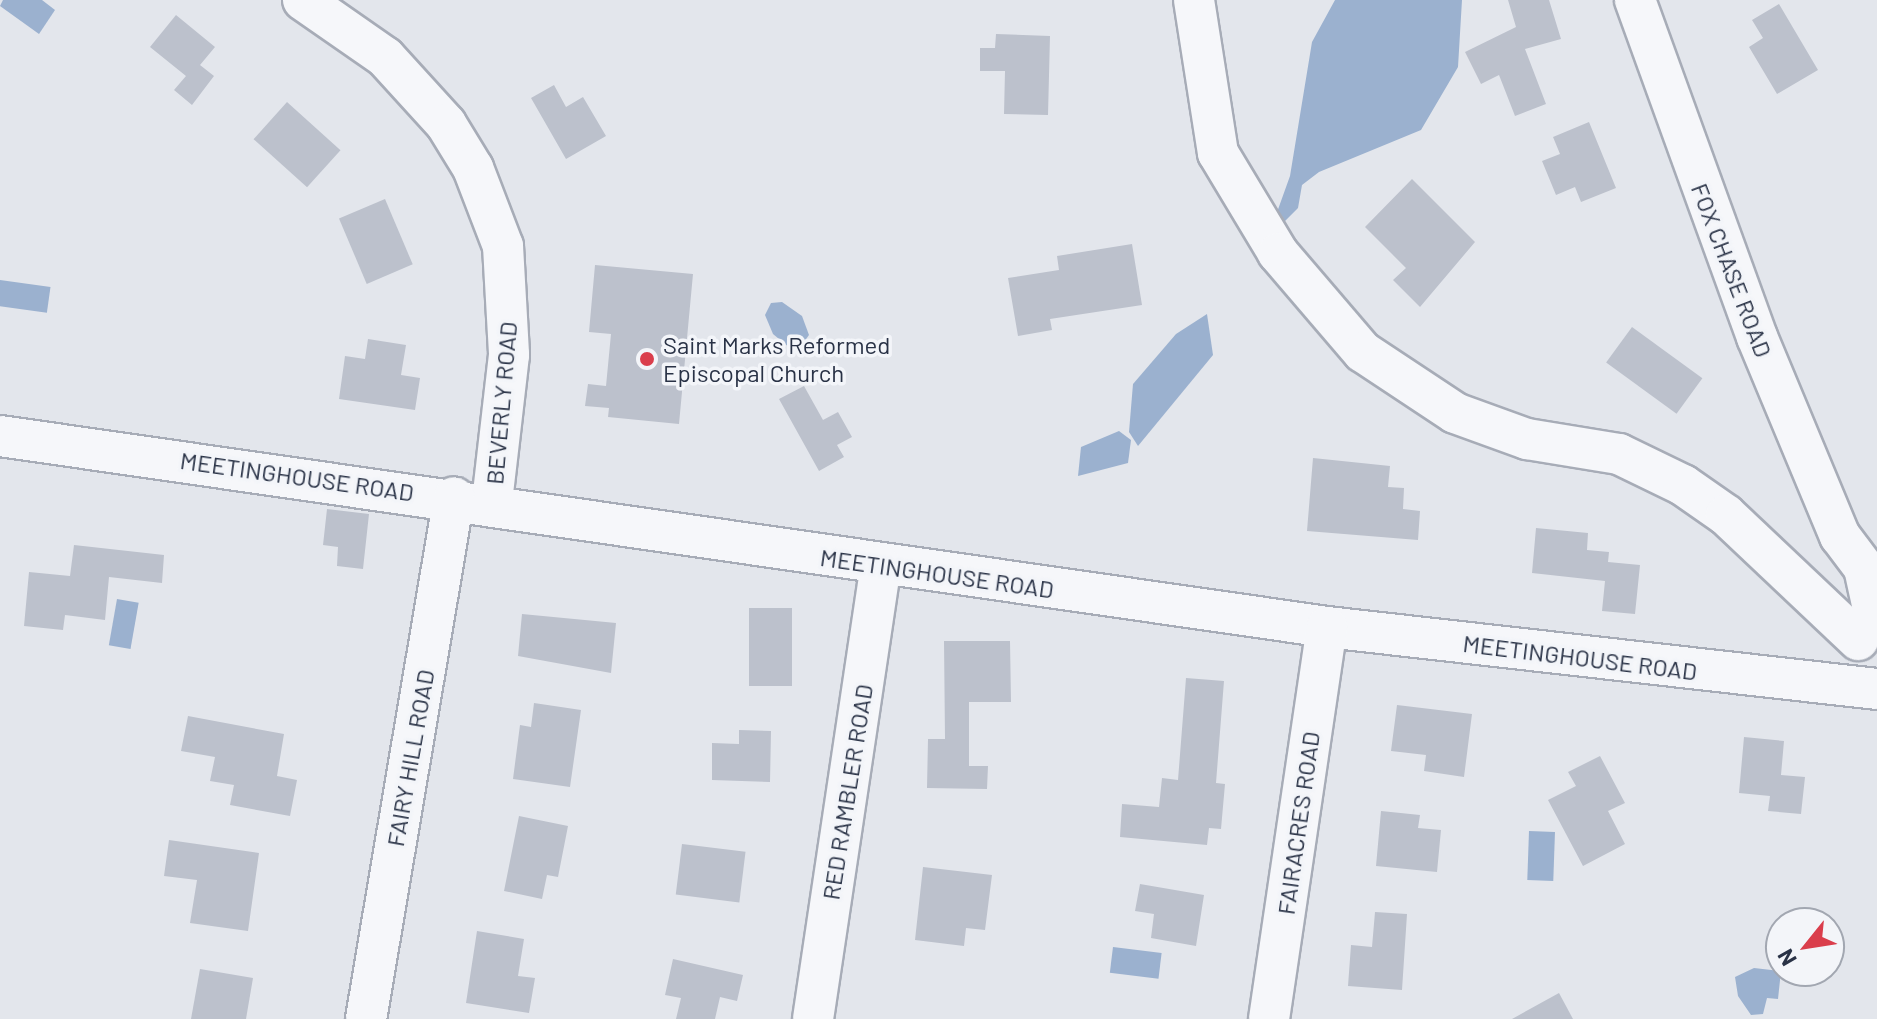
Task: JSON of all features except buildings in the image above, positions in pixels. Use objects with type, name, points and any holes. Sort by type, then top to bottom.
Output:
[{"type":"street","name":"BEVERLY ROAD","points":[[303,0],[385,57],[446,124],[473,168],[503,246],[509,355],[473,500]]},
{"type":"street","points":[[1194,0],[1218,153],[1278,253],[1363,352],[1455,413],[1527,439],[1619,454],[1683,485],[1726,515],[1856,627]]},
{"type":"street","name":"FOX CHASE ROAD","points":[[1635,0],[1757,337],[1840,536],[1871,575],[1856,627]]},
{"type":"street","name":"MEETINGHOUSE ROAD","points":[[0,436],[473,500],[881,566],[1327,627],[1867,687]]},
{"type":"street","name":"FAIRY HILL ROAD","points":[[366,1019],[473,500]]},
{"type":"street","name":"FOX CHASE ROAD","points":[[1840,536],[1837,559],[1853,597],[1867,687]]},
{"type":"street","name":"RED RAMBLER ROAD","points":[[813,1019],[881,566]]},
{"type":"street","name":"FAIRACRES ROAD","points":[[1269,1019],[1327,627]]},
{"type":"water","points":[[3,0],[42,0],[55,10],[39,34],[0,6]]},
{"type":"water","points":[[1335,0],[1462,0],[1458,67],[1421,130],[1319,172],[1302,185],[1298,208],[1283,223],[1276,215],[1290,176],[1312,42]]},
{"type":"water","points":[[0,280],[51,287],[47,313],[0,306]]},
{"type":"water","points":[[782,302],[802,316],[809,335],[796,353],[773,334],[765,315],[771,303]]},
{"type":"water","points":[[1207,314],[1213,355],[1138,446],[1129,432],[1133,384],[1176,334]]},
{"type":"water","points":[[1119,431],[1131,440],[1128,463],[1078,476],[1081,447]]},
{"type":"water","points":[[117,599],[139,603],[131,649],[109,645]]},
{"type":"water","points":[[1529,831],[1555,832],[1553,881],[1527,880]]},
{"type":"water","points":[[1113,947],[1162,953],[1158,979],[1110,973]]},
{"type":"water","points":[[1754,968],[1765,969],[1765,987],[1779,987],[1778,999],[1767,998],[1763,1014],[1751,1015],[1738,996],[1735,977]]},
{"type":"place","name":"Saint Marks Reformed Episcopal Church","points":[[647,359]]}]
